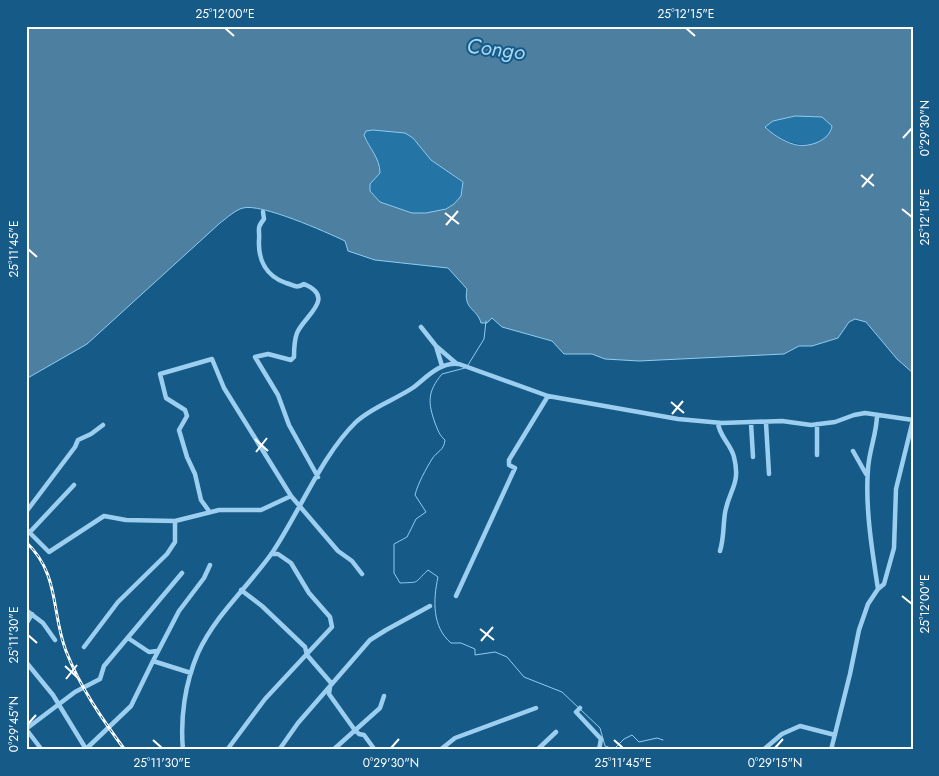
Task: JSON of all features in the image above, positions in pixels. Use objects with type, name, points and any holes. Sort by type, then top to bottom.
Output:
[{"type":"street","points":[[263,212],[264,218],[258,226],[258,248],[265,270],[279,281],[292,286],[300,287],[304,284],[310,286],[319,298],[319,304],[298,332],[294,357],[291,360],[268,354],[256,357],[278,395],[290,425],[318,477]]},
{"type":"street","points":[[421,327],[436,346],[456,364]]},
{"type":"street","points":[[436,346],[442,366]]},
{"type":"street","points":[[209,511],[202,501],[195,474],[178,430],[187,416],[185,410],[166,398],[160,374],[212,359],[224,388],[300,509],[320,528],[338,551],[352,561],[362,574]]},
{"type":"street","points":[[183,750],[181,733],[184,704],[191,673],[205,640],[241,590],[271,554],[300,509],[332,452],[356,422],[371,411],[396,399],[442,366],[456,364],[548,396],[616,406],[678,419],[718,423],[782,421],[817,424],[835,422],[854,415],[877,415],[913,420],[896,489],[894,548],[884,584],[878,589],[868,604],[859,630],[831,750]]},
{"type":"street","points":[[456,596],[515,468],[509,465],[509,460],[548,396]]},
{"type":"street","points":[[877,415],[877,428],[870,453],[868,477],[869,516],[878,589]]},
{"type":"street","points":[[718,423],[720,432],[729,443],[733,452],[737,477],[725,511],[724,536],[720,551]]},
{"type":"street","points":[[751,423],[753,457]]},
{"type":"street","points":[[766,423],[768,474]]},
{"type":"street","points":[[817,424],[818,455]]},
{"type":"street","points":[[26,512],[75,447],[78,440],[92,434],[103,425]]},
{"type":"street","points":[[853,451],[857,460],[863,464],[868,477]]},
{"type":"street","points":[[74,485],[28,530],[49,552],[104,516],[126,520],[175,521],[209,511],[261,510],[291,496]]},
{"type":"street","points":[[84,647],[118,602],[167,554],[175,542],[175,521]]},
{"type":"street","points":[[227,750],[265,698],[332,627],[330,617],[309,593],[290,563],[278,554],[271,554]]},
{"type":"street","points":[[26,662],[40,677],[59,704],[86,749],[131,706],[157,651],[179,611],[209,569],[210,564]]},
{"type":"street","points":[[42,750],[26,729],[75,692],[100,679],[104,666],[182,573]]},
{"type":"street","points":[[241,590],[305,647],[307,655],[332,684]]},
{"type":"street","points":[[279,750],[298,723],[370,640],[430,606]]},
{"type":"street","points":[[26,610],[43,623],[54,640]]},
{"type":"street","points":[[26,624],[32,614]]},
{"type":"street","points":[[128,638],[149,652],[157,651]]},
{"type":"street","points":[[153,661],[191,673]]},
{"type":"street","points":[[332,684],[329,694],[354,729],[364,736],[375,750]]},
{"type":"street","points":[[334,750],[354,729],[380,708],[384,696]]},
{"type":"street","points":[[440,750],[455,738],[536,708]]},
{"type":"street","points":[[580,708],[576,712],[601,739],[599,750]]},
{"type":"street","points":[[763,750],[782,734],[800,726],[835,735]]},
{"type":"street","points":[[537,750],[556,732]]},
{"type":"shaded area","points":[[795,116],[822,117],[832,126],[828,136],[821,142],[802,144],[781,138],[765,127],[773,121]]},
{"type":"shaded area","points":[[366,131],[405,133],[413,138],[431,160],[463,183],[461,196],[446,209],[426,213],[412,213],[380,202],[370,191],[370,184],[380,169],[364,135]]},
{"type":"water","name":"Congo","points":[[26,26],[913,26],[913,373],[897,359],[866,322],[855,319],[849,322],[838,338],[812,346],[799,346],[784,354],[639,361],[605,359],[592,354],[564,354],[552,341],[502,327],[492,318],[487,323],[481,323],[467,301],[467,289],[448,268],[375,260],[348,251],[345,241],[294,219],[264,210],[243,208],[234,212],[220,223],[87,344],[26,379]],"holes":[[[795,116],[822,117],[832,126],[827,136],[822,140],[805,145],[789,143],[774,135],[765,127],[773,121]],[[366,131],[405,133],[413,138],[431,160],[463,182],[461,196],[446,209],[426,213],[412,213],[380,202],[370,191],[370,184],[380,173],[380,168],[364,135]]]},
{"type":"waterway","points":[[468,365],[484,339],[486,321]]},
{"type":"waterway","points":[[465,368],[442,374],[431,392],[430,403],[435,423],[445,440],[442,449],[434,456],[427,467],[415,495],[426,512],[416,519],[407,537],[394,544],[394,573],[400,583],[416,581],[428,570],[438,577],[435,595],[436,613],[437,621],[445,637],[451,643],[461,643],[475,649],[475,655],[495,652],[507,657],[524,677],[562,692],[600,728],[605,746],[614,749],[624,739],[632,735],[639,742],[657,738],[663,740]]},
{"type":"railway","points":[[26,542],[37,554],[50,580],[61,636],[78,677],[108,727],[125,750]]}]
